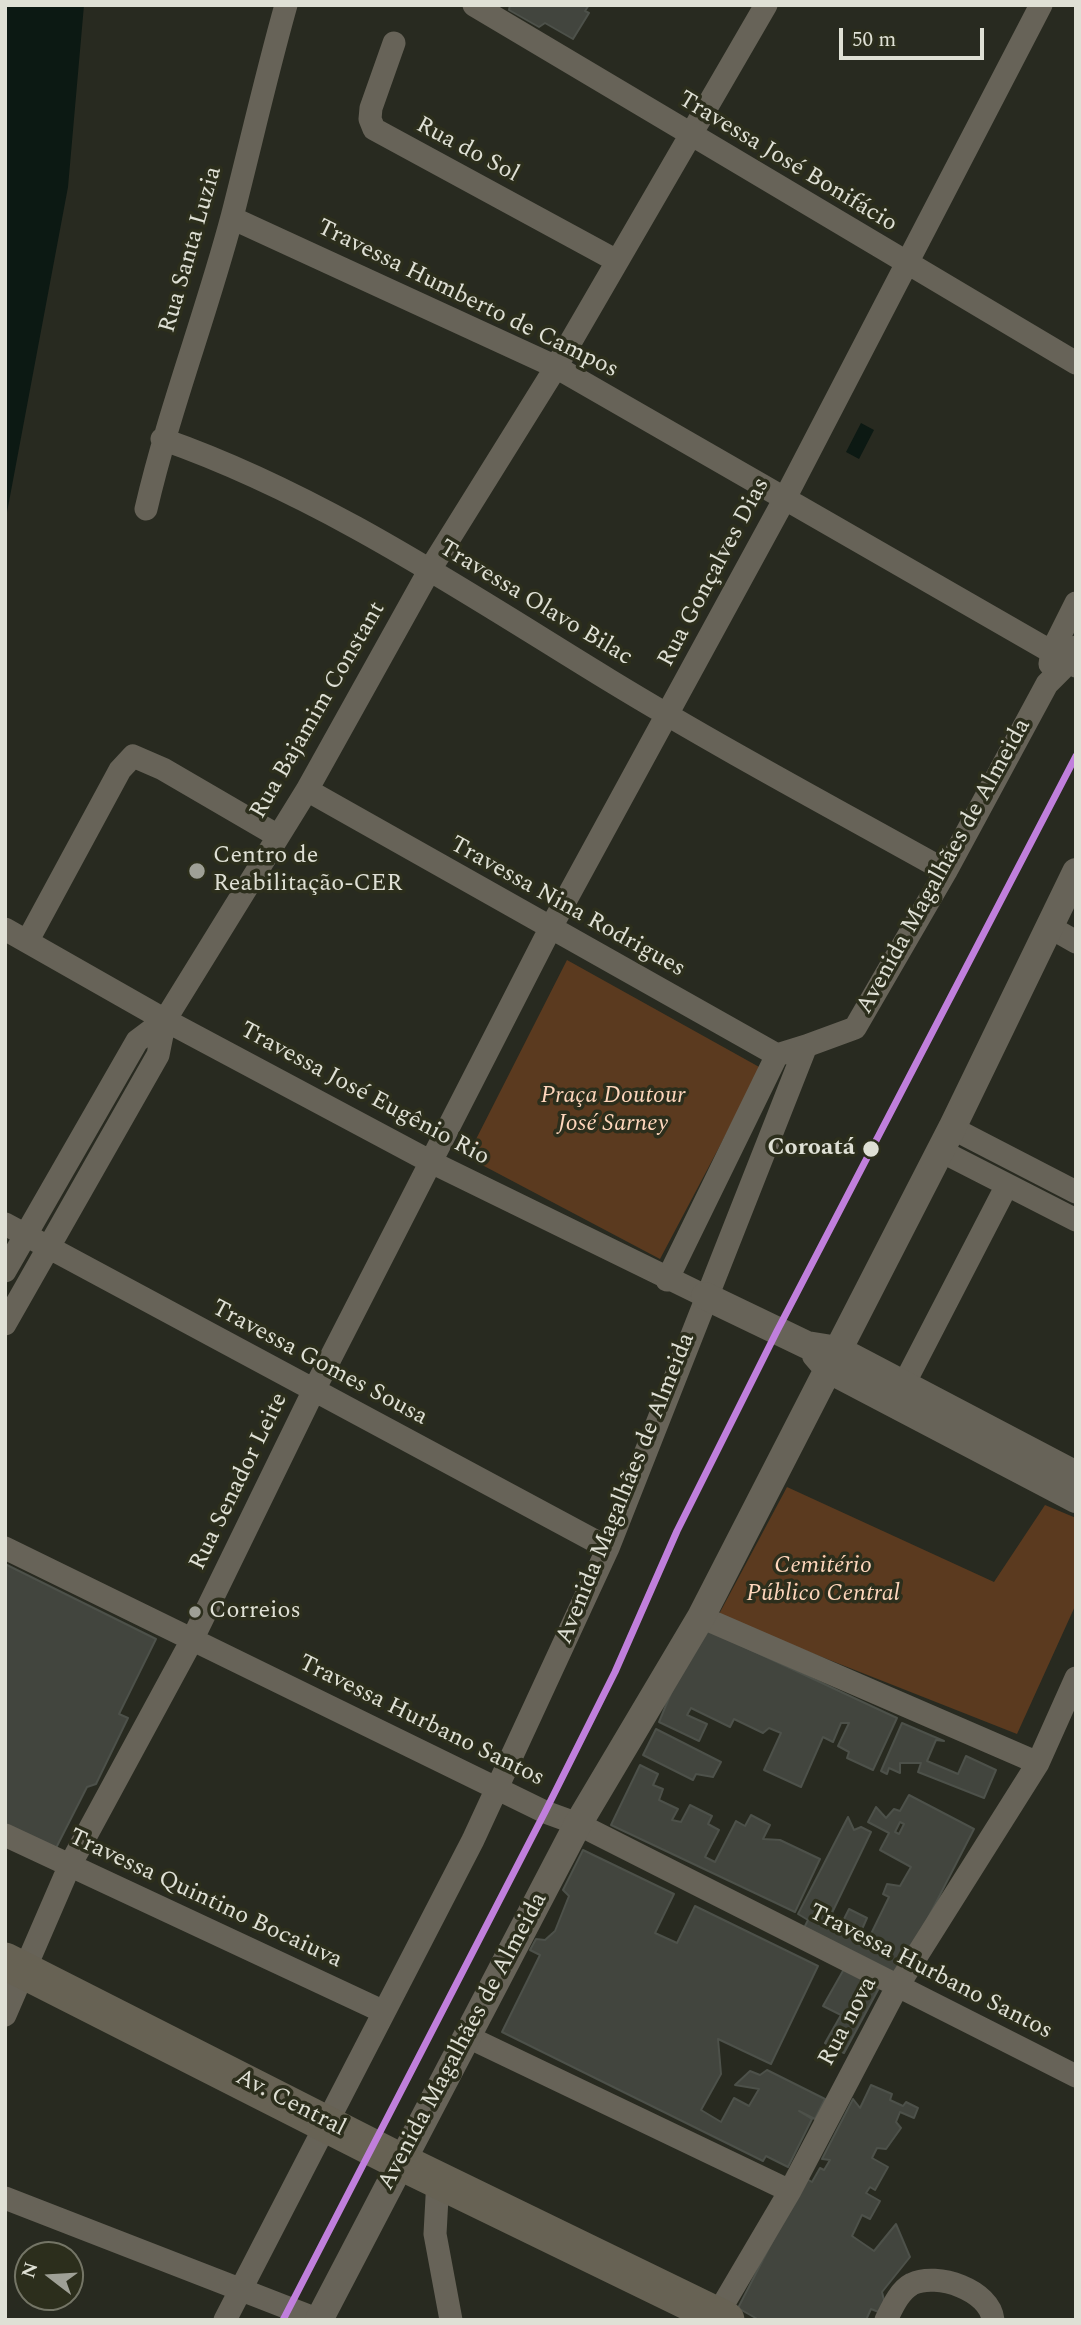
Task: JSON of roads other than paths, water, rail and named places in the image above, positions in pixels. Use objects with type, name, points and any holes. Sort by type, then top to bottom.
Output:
[{"type":"main road","name":"Av. Central","points":[[15,1965],[401,2162],[719,2318]]},
{"type":"street","name":"Rua Santa Luzia","points":[[146,509],[162,439],[232,218],[257,103],[286,5]]},
{"type":"street","name":"Travessa José Bonifácio","points":[[474,5],[1076,363]]},
{"type":"street","points":[[429,571],[556,367],[766,5]]},
{"type":"street","name":"Rua Gonçalves Dias","points":[[431,1162],[550,929],[669,716],[784,500],[1041,5]]},
{"type":"street","name":"Rua do Sol","points":[[394,43],[371,108],[370,119],[374,130],[617,261]]},
{"type":"street","name":"Travessa Humberto de Campos","points":[[232,218],[556,367],[784,500],[1068,657]]},
{"type":"street","name":"Travessa Olavo Bilac","points":[[162,439],[253,474],[429,571],[669,716],[946,871]]},
{"type":"street","name":"Rua Bajamim Constant","points":[[5,1324],[158,1055],[165,1020],[307,790],[429,571]]},
{"type":"street","name":"Avenida Magalhães de Almeida","points":[[225,2320],[498,1788],[608,1548],[705,1296],[806,1046],[855,1028],[946,871],[1046,684],[1068,657],[1076,603]]},
{"type":"street","points":[[28,940],[120,771],[133,756],[143,759],[278,836]]},
{"type":"street","name":"Travessa Nina Rodrigues","points":[[307,790],[777,1055]]},
{"type":"street","name":"Avenida Magalhães de Almeida","points":[[319,2320],[578,1824],[701,1617],[946,1140],[1048,926],[1069,895],[1076,872]]},
{"type":"street","points":[[1048,926],[1076,942]]},
{"type":"street","name":"Travessa José Eugênio Rio","points":[[5,929],[165,1020],[431,1162],[667,1280],[705,1296]]},
{"type":"street","name":"Rua Bajamim Constant","points":[[5,1271],[15,1229],[136,1041],[165,1020]]},
{"type":"street","points":[[667,1280],[777,1055],[806,1046]]},
{"type":"street","points":[[946,1140],[1007,1185],[1076,1220]]},
{"type":"street","points":[[946,1140],[1076,1192]]},
{"type":"street","name":"Rua Senador Leite","points":[[5,2015],[15,1965],[192,1640],[313,1392],[431,1162]]},
{"type":"street","points":[[904,1384],[1007,1185]]},
{"type":"street","name":"Travessa Gomes Sousa","points":[[15,1229],[313,1392],[608,1548]]},
{"type":"street","points":[[705,1296],[833,1359],[1076,1499]]},
{"type":"street","points":[[833,1359],[904,1384],[1076,1475]]},
{"type":"street","name":"Travessa Hurbano Santos","points":[[5,1548],[498,1788],[578,1824],[1076,2076]]},
{"type":"street","points":[[701,1617],[1038,1763]]},
{"type":"street","name":"Rua nova","points":[[719,2318],[898,1987],[1038,1763],[1076,1678]]},
{"type":"street","name":"Travessa Quintino Bocaiuva","points":[[5,1835],[384,2012]]},
{"type":"street","points":[[466,2036],[790,2191]]},
{"type":"street","points":[[438,2179],[435,2234],[450,2320]]},
{"type":"street","points":[[5,2197],[319,2320]]},
{"type":"street","points":[[886,2320],[906,2289],[913,2283],[931,2281],[979,2294],[987,2302],[993,2320]]},
{"type":"place","name":"Centro de Reabilitação-CER","points":[[197,871]]},
{"type":"place","name":"Coroatá","points":[[871,1149]]},
{"type":"place","name":"Correios","points":[[195,1612]]},
{"type":"park label","name":"Praça Doutour José Sarney","points":[[613,1111]]},
{"type":"park label","name":"Cemitério Público Central","points":[[823,1581]]}]
